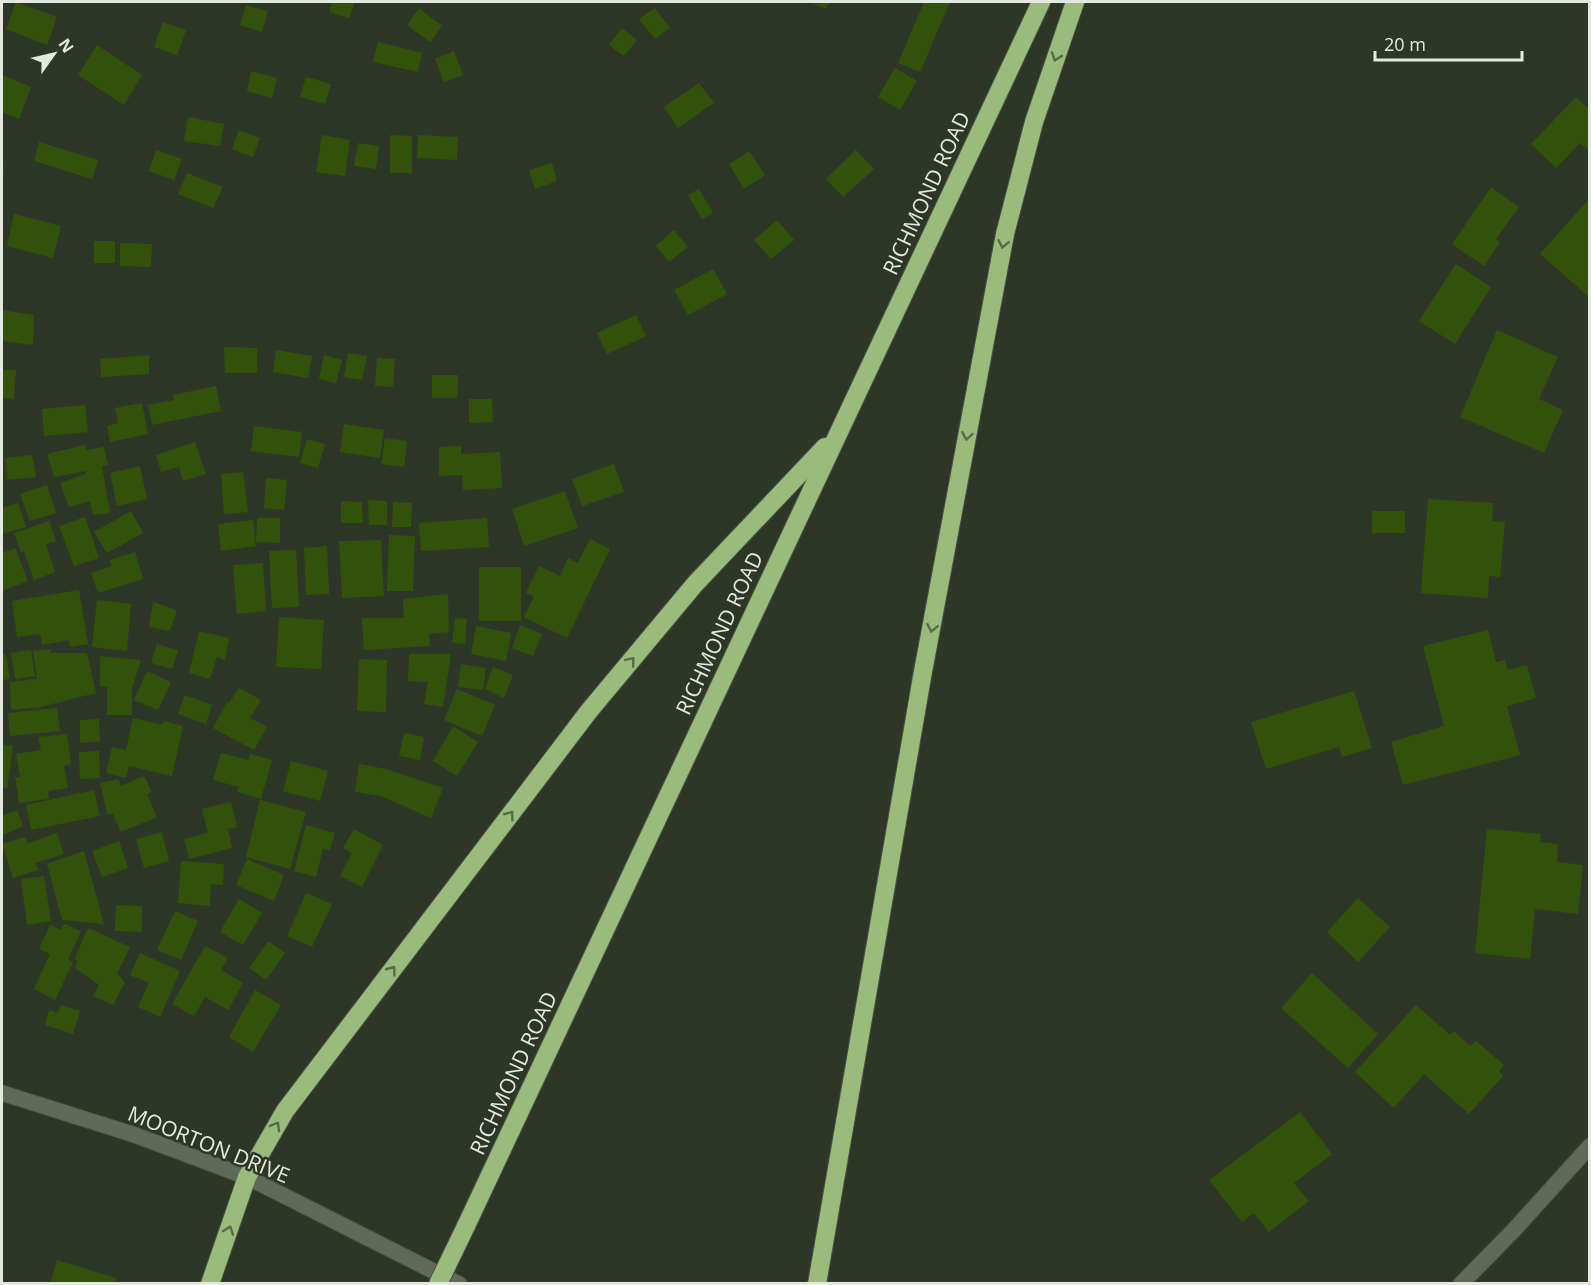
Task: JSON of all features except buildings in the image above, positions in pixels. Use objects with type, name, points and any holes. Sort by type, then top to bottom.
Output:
[{"type":"highway","name":"RICHMOND ROAD","points":[[438,1284],[1041,2]]},
{"type":"highway","points":[[817,1284],[922,677],[1005,234],[1034,122],[1075,2]]},
{"type":"highway","points":[[210,1284],[247,1177],[285,1111],[589,711],[695,584],[837,435]]},
{"type":"street","name":"MOORTON DRIVE","points":[[2,1093],[135,1135],[247,1177],[459,1284]]},
{"type":"street","points":[[1461,1284],[1590,1146]]}]
